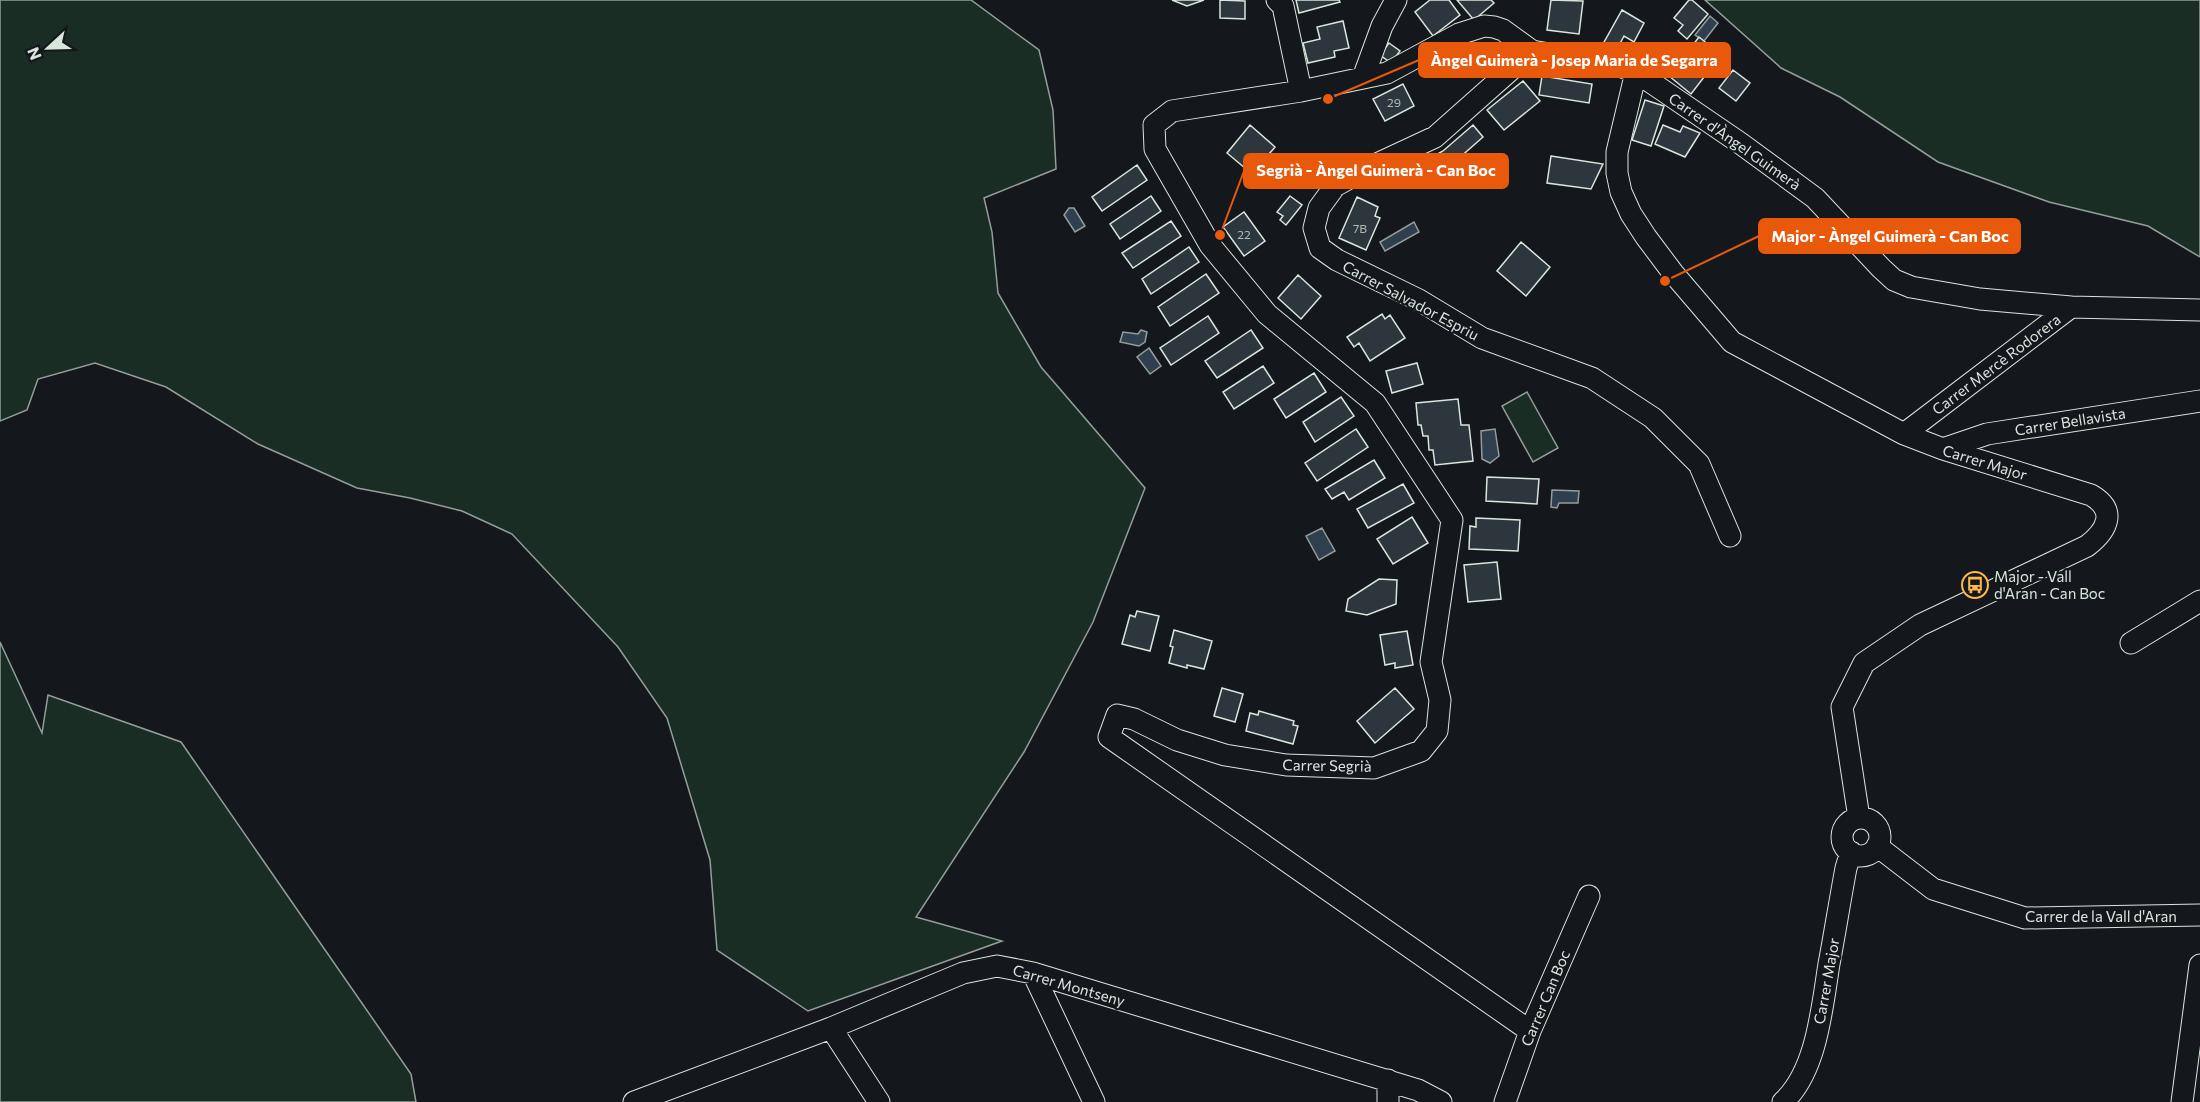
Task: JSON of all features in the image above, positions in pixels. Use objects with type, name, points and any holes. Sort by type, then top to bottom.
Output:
[{"type":"street","points":[[1278,0],[1283,6],[1301,91]]},
{"type":"street","points":[[1363,78],[1382,26],[1396,0]]},
{"type":"street","name":"Carrer d'Àngel Guimerà","points":[[1173,111],[1301,91],[1387,73],[1459,34],[1484,26],[1503,30],[1532,51],[1622,67],[1636,72],[1740,143],[1815,198],[1894,280],[1911,287],[1980,299],[2071,307]]},
{"type":"street","name":"Carrer Salvador Espriu","points":[[1532,51],[1435,137],[1335,186],[1319,208],[1314,228],[1320,248],[1337,260],[1419,300],[1482,338],[1592,378],[1653,418],[1699,464],[1730,536]]},
{"type":"street","name":"Carrer Major","points":[[1636,72],[1617,152],[1617,173],[1621,192],[1631,214],[1646,237],[1673,273],[1732,342],[1904,434],[1942,449],[2091,495],[2100,500],[2108,518],[2098,538],[2087,546],[1920,625],[1864,663],[1842,707],[1859,818]]},
{"type":"street","name":"Carrer Segrià","points":[[1173,111],[1154,125],[1155,149],[1210,245],[1268,314],[1376,403],[1452,520],[1431,662],[1440,700],[1437,731],[1421,751],[1374,768],[1286,765],[1225,755],[1177,740],[1134,719],[1117,715],[1109,737],[1530,1032]]},
{"type":"street","name":"Carrer Mercè Rodorera","points":[[1904,434],[2071,307],[2200,310]]},
{"type":"street","name":"Carrer Bellavista","points":[[1942,449],[1987,434],[2200,401]]},
{"type":"street","points":[[2131,643],[2200,601]]},
{"type":"street","points":[[1859,818],[1869,820],[1877,828],[1880,836],[1877,846],[1866,855],[1851,852],[1844,845],[1843,832],[1848,823],[1859,818]]},
{"type":"street","name":"Carrer de la Vall d'Aran","points":[[1877,846],[1933,889],[2025,918],[2200,915]]},
{"type":"street","name":"Carrer Major","points":[[1792,1100],[1820,1023],[1846,868],[1851,852]]},
{"type":"street","name":"Carrer Can Boc","points":[[1505,1102],[1530,1032],[1589,896]]},
{"type":"street","points":[[2182,1102],[2200,965]]},
{"type":"street","name":"Carrer Montseny","points":[[634,1102],[831,1028],[963,973],[997,966],[1033,973],[1388,1080],[1418,1090],[1441,1102]]},
{"type":"street","points":[[1033,973],[1094,1102]]},
{"type":"street","points":[[831,1028],[879,1102]]},
{"type":"street","points":[[1388,1080],[1388,1102]]},
{"type":"green space","points":[[0,0],[971,0],[1039,50],[1053,110],[1056,169],[984,198],[992,232],[998,293],[1041,367],[1145,488],[1093,622],[1024,752],[916,917],[1002,941],[808,1011],[717,950],[710,860],[667,718],[618,647],[512,534],[462,511],[357,488],[258,444],[166,387],[95,363],[38,379],[27,410],[0,421]]},
{"type":"green space","points":[[1705,0],[2200,0],[2200,257],[2148,226],[2049,202],[1938,162],[1840,97],[1781,68]]},
{"type":"green space","points":[[1527,392],[1558,448],[1533,462],[1502,406]]},
{"type":"green space","points":[[0,642],[42,733],[48,695],[181,742],[411,1074],[416,1102],[0,1102]]},
{"type":"water","points":[[1710,16],[1718,23],[1704,41],[1695,35]]},
{"type":"water","points":[[1069,208],[1074,208],[1085,226],[1075,232],[1064,215]]},
{"type":"water","points":[[1414,222],[1419,232],[1385,251],[1380,242]]},
{"type":"water","points":[[1141,330],[1147,332],[1145,342],[1139,346],[1120,342],[1123,332],[1138,334]]},
{"type":"water","points":[[1149,348],[1161,366],[1150,374],[1137,357]]},
{"type":"water","points":[[1495,429],[1499,456],[1490,463],[1482,459],[1481,431]]},
{"type":"water","points":[[1552,490],[1579,491],[1578,503],[1559,503],[1557,508],[1551,507]]},
{"type":"water","points":[[1322,528],[1335,551],[1319,560],[1306,536]]},
{"type":"building","points":[[1172,0],[1204,0],[1187,6]]},
{"type":"building","points":[[1220,0],[1245,1],[1245,19],[1220,18]]},
{"type":"building","points":[[1296,0],[1339,0],[1340,2],[1299,13]]},
{"type":"building","points":[[1430,0],[1449,0],[1460,15],[1433,36],[1415,12]]},
{"type":"building","points":[[1457,0],[1491,0],[1494,3],[1474,20]]},
{"type":"building","points":[[1551,0],[1583,1],[1579,34],[1547,30]]},
{"type":"building","points":[[1689,0],[1708,14],[1687,39],[1678,31],[1683,25],[1674,18]]},
{"type":"building","points":[[1622,10],[1644,23],[1634,42],[1624,36],[1616,51],[1603,44]]},
{"type":"building","points":[[1343,21],[1349,48],[1334,51],[1335,57],[1308,63],[1303,43],[1320,39],[1317,27]]},
{"type":"building","points":[[1699,37],[1721,55],[1691,94],[1669,76]]},
{"type":"building","points":[[1389,43],[1400,51],[1391,63],[1380,55]]},
{"type":"building","points":[[1733,70],[1750,83],[1736,101],[1719,88]]},
{"type":"building","points":[[1542,76],[1592,84],[1589,103],[1539,95]]},
{"type":"building","points":[[1523,81],[1540,101],[1504,130],[1487,110]]},
{"type":"building","points":[[1403,84],[1414,106],[1385,121],[1373,99]]},
{"type":"building","points":[[1645,100],[1664,106],[1651,146],[1632,140]]},
{"type":"building","points":[[1250,125],[1275,147],[1252,174],[1227,153]]},
{"type":"building","points":[[1473,125],[1483,137],[1442,173],[1425,161],[1443,151]]},
{"type":"building","points":[[1663,125],[1680,132],[1683,126],[1700,133],[1685,157],[1655,144]]},
{"type":"building","points":[[1551,156],[1603,164],[1591,189],[1547,183]]},
{"type":"building","points":[[1137,165],[1147,180],[1102,211],[1092,197]]},
{"type":"building","points":[[1151,196],[1161,211],[1120,239],[1110,224]]},
{"type":"building","points":[[1290,196],[1302,205],[1286,225],[1280,220],[1283,216],[1277,212]]},
{"type":"building","points":[[1357,197],[1378,207],[1375,216],[1380,218],[1366,250],[1339,238]]},
{"type":"building","points":[[1244,212],[1265,241],[1244,256],[1223,227]]},
{"type":"building","points":[[1171,221],[1181,236],[1133,268],[1122,253]]},
{"type":"building","points":[[1521,242],[1550,267],[1526,296],[1497,271]]},
{"type":"building","points":[[1189,247],[1199,262],[1151,294],[1142,279]]},
{"type":"building","points":[[1206,274],[1219,293],[1170,326],[1158,307]]},
{"type":"building","points":[[1298,275],[1321,296],[1301,319],[1278,298]]},
{"type":"building","points":[[1382,314],[1385,319],[1390,315],[1405,338],[1370,361],[1359,343],[1354,347],[1347,337]]},
{"type":"building","points":[[1208,316],[1219,333],[1171,365],[1160,348]]},
{"type":"building","points":[[1251,330],[1263,348],[1217,378],[1205,361]]},
{"type":"building","points":[[1417,363],[1423,384],[1392,393],[1386,371]]},
{"type":"building","points":[[1263,366],[1274,383],[1234,409],[1223,392]]},
{"type":"building","points":[[1314,373],[1326,392],[1286,418],[1274,399]]},
{"type":"building","points":[[1341,397],[1354,416],[1315,442],[1303,422]]},
{"type":"building","points":[[1458,399],[1461,425],[1469,425],[1473,461],[1435,465],[1433,450],[1429,450],[1428,436],[1423,436],[1421,425],[1418,425],[1416,403]]},
{"type":"building","points":[[1356,429],[1368,447],[1317,481],[1305,463]]},
{"type":"building","points":[[1374,460],[1385,478],[1349,500],[1344,492],[1332,499],[1325,489]]},
{"type":"building","points":[[1487,477],[1539,479],[1537,504],[1486,501]]},
{"type":"building","points":[[1403,484],[1414,503],[1368,528],[1357,509]]},
{"type":"building","points":[[1412,517],[1428,543],[1393,564],[1377,539]]},
{"type":"building","points":[[1476,518],[1520,520],[1518,551],[1469,549],[1470,526],[1476,527]]},
{"type":"building","points":[[1497,562],[1501,599],[1468,602],[1464,565]]},
{"type":"building","points":[[1379,579],[1397,580],[1396,604],[1367,615],[1346,611],[1348,599]]},
{"type":"building","points":[[1137,611],[1159,616],[1150,651],[1122,644],[1130,615],[1135,617]]},
{"type":"building","points":[[1174,630],[1212,641],[1204,669],[1187,665],[1187,668],[1169,663]]},
{"type":"building","points":[[1407,631],[1413,665],[1395,668],[1395,663],[1385,665],[1380,635]]},
{"type":"building","points":[[1222,688],[1243,694],[1235,722],[1214,716]]},
{"type":"building","points":[[1395,688],[1414,709],[1375,743],[1357,721]]},
{"type":"building","points":[[1259,711],[1294,721],[1293,725],[1298,726],[1293,744],[1246,731],[1250,713],[1258,715]]},
{"type":"place","name":"Àngel Guimerà - Josep Maria de Segarra","points":[[1328,99]]},
{"type":"place","name":"Segrià - Àngel Guimerà - Can Boc","points":[[1220,235]]},
{"type":"place","name":"Major - Àngel Guimerà - Can Boc","points":[[1665,281]]},
{"type":"place","name":"Major - Vall d'Aran - Can Boc","points":[[1975,585]]}]
